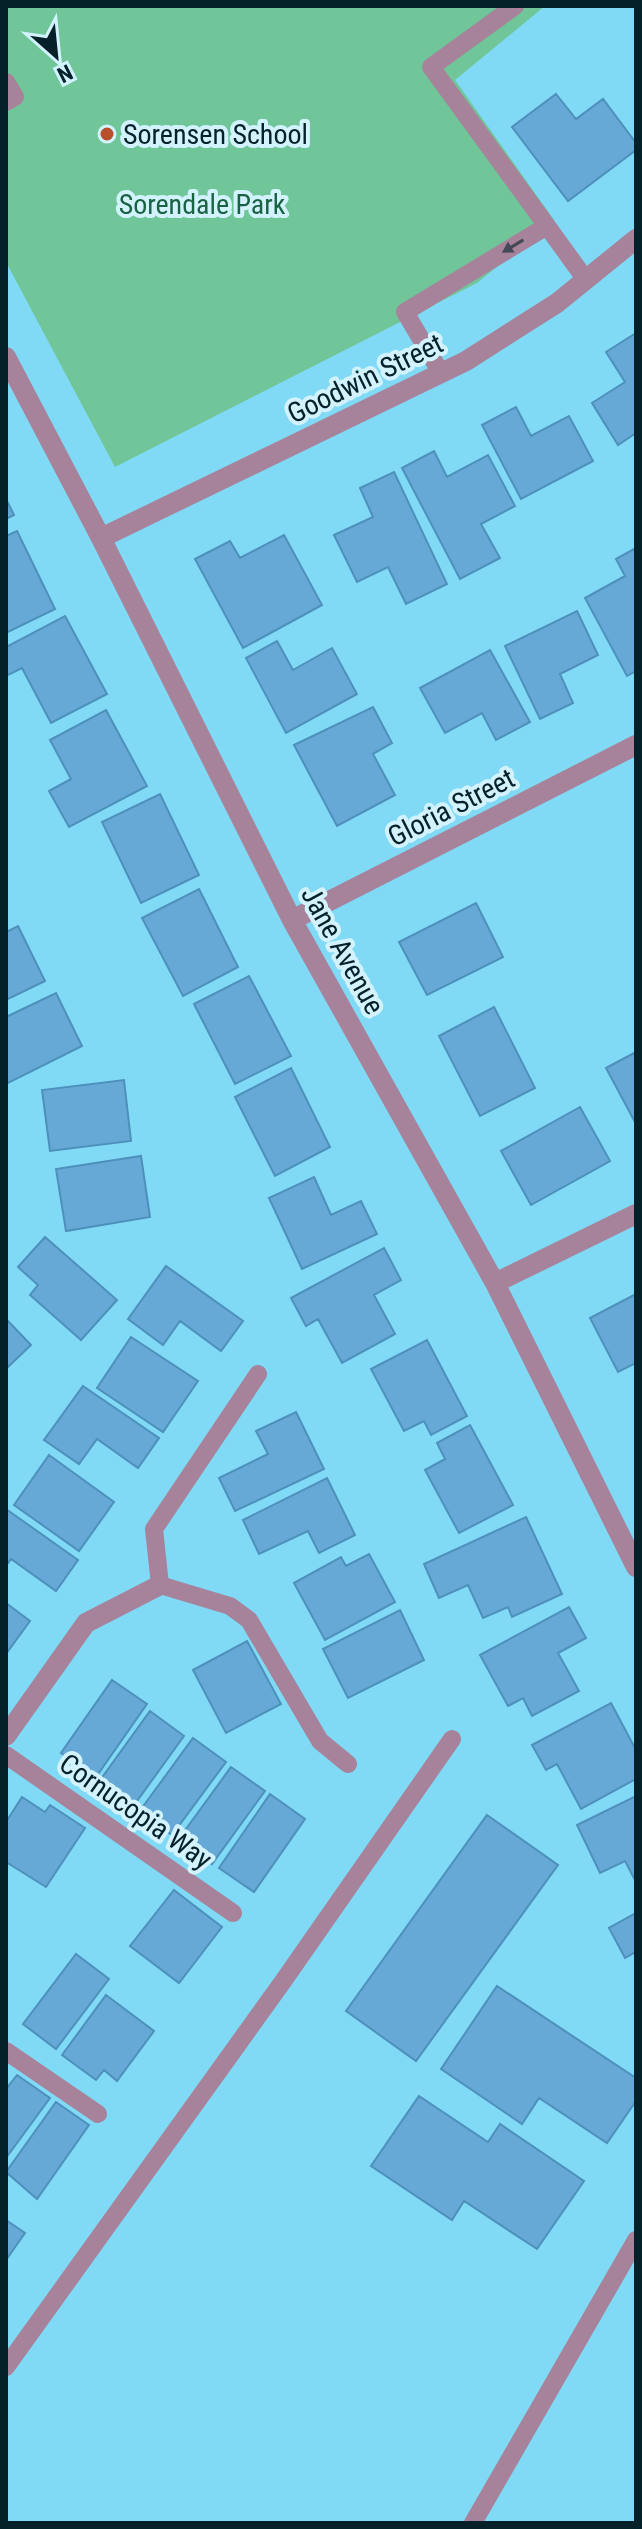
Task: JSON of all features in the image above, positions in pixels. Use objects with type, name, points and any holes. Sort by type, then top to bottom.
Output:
[{"type":"street","name":"Goodwin Street","points":[[101,538],[466,361],[557,303],[636,239]]},
{"type":"street","name":"Jane Avenue","points":[[6,357],[101,538],[292,920],[495,1283],[636,1567]]},
{"type":"street","name":"Gloria Street","points":[[292,920],[636,745]]},
{"type":"street","points":[[495,1283],[636,1214]]},
{"type":"street","points":[[6,1736],[86,1623],[160,1585]]},
{"type":"lane","points":[[515,6],[431,67],[586,280]]},
{"type":"lane","points":[[6,82],[15,97],[6,102]]},
{"type":"lane","points":[[441,373],[405,312],[547,226]]},
{"type":"lane","points":[[258,1374],[154,1529],[160,1585],[230,1606],[249,1620],[320,1741],[348,1764]]},
{"type":"lane","points":[[6,2367],[284,1980],[452,1739]]},
{"type":"lane","name":"Cornucopia Way","points":[[6,1755],[233,1913]]},
{"type":"lane","points":[[6,2051],[98,2114]]},
{"type":"lane","points":[[473,2523],[636,2240]]},
{"type":"green space","name":"Sorendale Park","points":[[6,6],[545,6],[455,80],[554,220],[477,283],[115,467],[6,262]]},
{"type":"building","points":[[556,94],[576,119],[603,99],[636,143],[636,150],[568,201],[512,127]]},
{"type":"building","points":[[636,333],[636,433],[618,445],[592,403],[625,382],[606,352]]},
{"type":"building","points":[[516,407],[531,436],[569,416],[593,461],[521,499],[482,425]]},
{"type":"building","points":[[434,451],[447,477],[488,455],[515,506],[481,524],[500,558],[460,579],[402,468]]},
{"type":"building","points":[[394,472],[447,584],[406,604],[388,567],[357,582],[334,535],[373,517],[360,488]]},
{"type":"building","points":[[6,499],[14,515],[6,519]]},
{"type":"building","points":[[17,531],[55,609],[6,633],[6,536]]},
{"type":"building","points":[[284,535],[322,605],[243,648],[195,559],[230,541],[240,558]]},
{"type":"building","points":[[636,548],[636,671],[627,676],[585,598],[625,576],[616,559]]},
{"type":"building","points":[[577,611],[598,655],[560,674],[573,703],[540,719],[505,646]]},
{"type":"building","points":[[65,616],[107,694],[51,723],[22,668],[6,676],[6,647]]},
{"type":"building","points":[[277,641],[293,670],[332,648],[357,694],[286,733],[246,658]]},
{"type":"building","points":[[490,650],[530,722],[496,740],[482,713],[445,733],[420,688]]},
{"type":"building","points":[[373,707],[392,743],[373,754],[395,795],[337,826],[294,745]]},
{"type":"building","points":[[106,710],[147,786],[69,827],[49,791],[71,779],[50,740]]},
{"type":"building","points":[[160,794],[199,875],[141,903],[102,822]]},
{"type":"building","points":[[199,889],[238,967],[183,996],[142,918]]},
{"type":"building","points":[[476,903],[503,957],[427,995],[399,942]]},
{"type":"building","points":[[18,926],[45,981],[6,1000],[6,932]]},
{"type":"building","points":[[249,976],[291,1056],[235,1084],[194,1004]]},
{"type":"building","points":[[56,993],[82,1046],[6,1084],[6,1017]]},
{"type":"building","points":[[494,1007],[535,1088],[480,1116],[439,1036]]},
{"type":"building","points":[[636,1052],[636,1124],[606,1068]]},
{"type":"building","points":[[291,1068],[330,1147],[275,1176],[235,1097]]},
{"type":"building","points":[[124,1080],[131,1141],[50,1151],[42,1090]]},
{"type":"building","points":[[580,1107],[610,1161],[531,1205],[501,1151]]},
{"type":"building","points":[[141,1156],[150,1217],[66,1231],[56,1169]]},
{"type":"building","points":[[314,1177],[331,1215],[361,1201],[377,1234],[302,1269],[269,1198]]},
{"type":"building","points":[[45,1237],[117,1300],[81,1340],[30,1295],[38,1285],[18,1267]]},
{"type":"building","points":[[384,1248],[401,1280],[374,1295],[395,1334],[342,1363],[318,1319],[306,1326],[291,1298]]},
{"type":"building","points":[[166,1266],[243,1321],[221,1351],[180,1321],[163,1345],[128,1319]]},
{"type":"building","points":[[636,1294],[636,1363],[618,1372],[590,1318]]},
{"type":"building","points":[[6,1319],[31,1345],[6,1369]]},
{"type":"building","points":[[131,1337],[198,1381],[163,1432],[97,1388]]},
{"type":"building","points":[[427,1340],[467,1416],[431,1435],[424,1421],[404,1431],[371,1369]]},
{"type":"building","points":[[83,1386],[159,1438],[138,1468],[97,1439],[79,1464],[44,1440]]},
{"type":"building","points":[[296,1412],[324,1469],[235,1511],[219,1478],[268,1454],[256,1431]]},
{"type":"building","points":[[470,1425],[513,1505],[459,1533],[425,1470],[445,1459],[437,1443]]},
{"type":"building","points":[[49,1455],[114,1502],[79,1551],[14,1505]]},
{"type":"building","points":[[327,1478],[355,1535],[319,1553],[308,1531],[259,1554],[243,1520]]},
{"type":"building","points":[[6,1509],[78,1560],[56,1591],[11,1559],[6,1566]]},
{"type":"building","points":[[526,1517],[562,1594],[512,1617],[508,1607],[483,1618],[468,1585],[439,1598],[424,1564]]},
{"type":"building","points":[[369,1554],[395,1602],[325,1640],[294,1583],[341,1557],[346,1566]]},
{"type":"building","points":[[6,1603],[30,1621],[6,1654]]},
{"type":"building","points":[[569,1607],[586,1638],[558,1653],[579,1691],[532,1716],[523,1698],[508,1706],[480,1655]]},
{"type":"building","points":[[400,1610],[424,1660],[348,1698],[323,1649]]},
{"type":"building","points":[[247,1641],[281,1704],[226,1733],[193,1670]]},
{"type":"building","points":[[112,1680],[147,1704],[96,1777],[61,1753]]},
{"type":"building","points":[[611,1703],[636,1750],[636,1779],[581,1809],[557,1764],[546,1770],[532,1745]]},
{"type":"building","points":[[150,1711],[184,1736],[132,1808],[98,1783]]},
{"type":"building","points":[[193,1738],[226,1762],[172,1835],[139,1812]]},
{"type":"building","points":[[231,1767],[265,1791],[212,1864],[178,1840]]},
{"type":"building","points":[[270,1794],[305,1819],[254,1892],[219,1868]]},
{"type":"building","points":[[636,1796],[636,1882],[625,1861],[600,1873],[577,1825]]},
{"type":"building","points":[[22,1797],[45,1812],[50,1805],[85,1828],[46,1887],[6,1862],[6,1822]]},
{"type":"building","points":[[487,1815],[558,1865],[416,2061],[346,2011]]},
{"type":"building","points":[[174,1890],[222,1927],[179,1983],[130,1946]]},
{"type":"building","points":[[636,1913],[636,1952],[625,1958],[609,1928]]},
{"type":"building","points":[[76,1954],[109,1979],[56,2049],[23,2024]]},
{"type":"building","points":[[497,1986],[636,2078],[636,2101],[607,2143],[539,2098],[522,2124],[441,2069]]},
{"type":"building","points":[[106,1995],[154,2031],[117,2081],[104,2070],[96,2080],[62,2055]]},
{"type":"building","points":[[17,2075],[50,2098],[6,2158],[6,2089]]},
{"type":"building","points":[[419,2096],[488,2142],[500,2124],[584,2181],[537,2249],[464,2201],[452,2220],[371,2166]]},
{"type":"building","points":[[56,2102],[89,2125],[37,2199],[6,2172]]},
{"type":"building","points":[[6,2220],[25,2233],[6,2260]]},
{"type":"place","name":"Sorensen School","points":[[107,134]]}]
